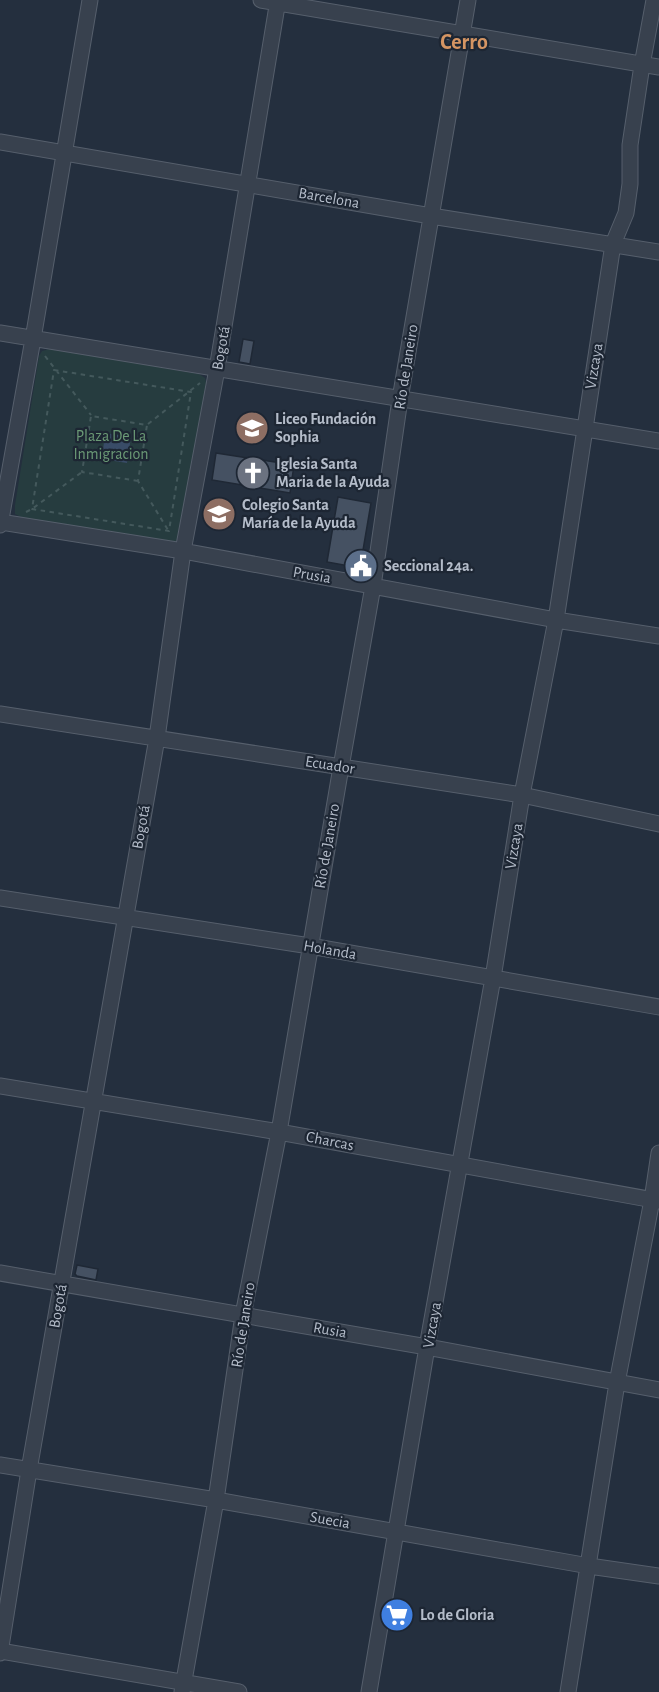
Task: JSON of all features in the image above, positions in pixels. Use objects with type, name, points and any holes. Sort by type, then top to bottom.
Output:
[{"type":"street","points":[[0,523],[90,0]]},
{"type":"street","points":[[261,0],[659,67]]},
{"type":"street","name":"Río de Janeiro","points":[[182,1687],[216,1500],[243,1315],[279,1132],[340,767],[373,586],[400,399],[468,0]]},
{"type":"street","name":"Vizcaya","points":[[369,1692],[461,1166],[522,795],[556,621],[613,244],[626,213],[630,184],[630,145],[654,0]]},
{"type":"street","name":"Bogotá","points":[[0,1652],[29,1470],[157,738],[183,551],[217,369],[277,1]]},
{"type":"street","name":"Barcelona","points":[[0,142],[431,216],[659,252]]},
{"type":"street","points":[[0,333],[659,441]]},
{"type":"street","name":"Prusia","points":[[0,523],[183,551],[556,621],[659,636]]},
{"type":"street","name":"Ecuador","points":[[0,714],[522,795],[659,824]]},
{"type":"street","name":"Holanda","points":[[0,898],[310,946],[659,1007]]},
{"type":"street","name":"Charcas","points":[[0,1086],[279,1132],[656,1201]]},
{"type":"street","points":[[568,1692],[617,1383],[656,1201],[659,1153]]},
{"type":"street","name":"Rusia","points":[[0,1273],[428,1347],[659,1390]]},
{"type":"street","name":"Suecia","points":[[0,1465],[659,1576]]},
{"type":"street","points":[[0,1652],[182,1687],[240,1692]]},
{"type":"path","points":[[43,354],[92,416],[147,425]]},
{"type":"path","points":[[54,370],[191,392]]},
{"type":"path","points":[[32,509],[54,370]]},
{"type":"path","points":[[169,531],[138,481],[147,425],[191,392]]},
{"type":"path","points":[[169,531],[191,392]]},
{"type":"path","points":[[32,509],[82,472],[92,416]]},
{"type":"path","points":[[82,472],[138,481]]},
{"type":"path","points":[[32,509],[169,531]]},
{"type":"green space","name":"Plaza De La Inmigracion","points":[[49,349],[199,374],[205,378],[207,386],[179,539],[174,542],[21,517],[15,514],[39,356],[42,351]]},
{"type":"water","points":[[105,433],[131,437],[127,463],[102,459]]},
{"type":"building","points":[[243,339],[254,341],[250,364],[239,362]]},
{"type":"building","name":"Iglesia Santa Maria de la Ayuda","points":[[216,453],[294,465],[290,493],[212,480]]},
{"type":"building","points":[[338,497],[371,503],[360,568],[327,562]]},
{"type":"building","points":[[77,1265],[98,1269],[96,1280],[77,1276],[75,1274]]},
{"type":"place","name":"Liceo Fundación Sophia","points":[[252,428]]},
{"type":"place","name":"Iglesia Santa Maria de la Ayuda","points":[[253,473]]},
{"type":"place","name":"Colegio Santa María de la Ayuda","points":[[219,514]]},
{"type":"place","name":"Seccional 24a.","points":[[361,566]]},
{"type":"place","name":"Lo de Gloria","points":[[397,1615]]},
{"type":"district","name":"Cerro","points":[[464,42]]}]
